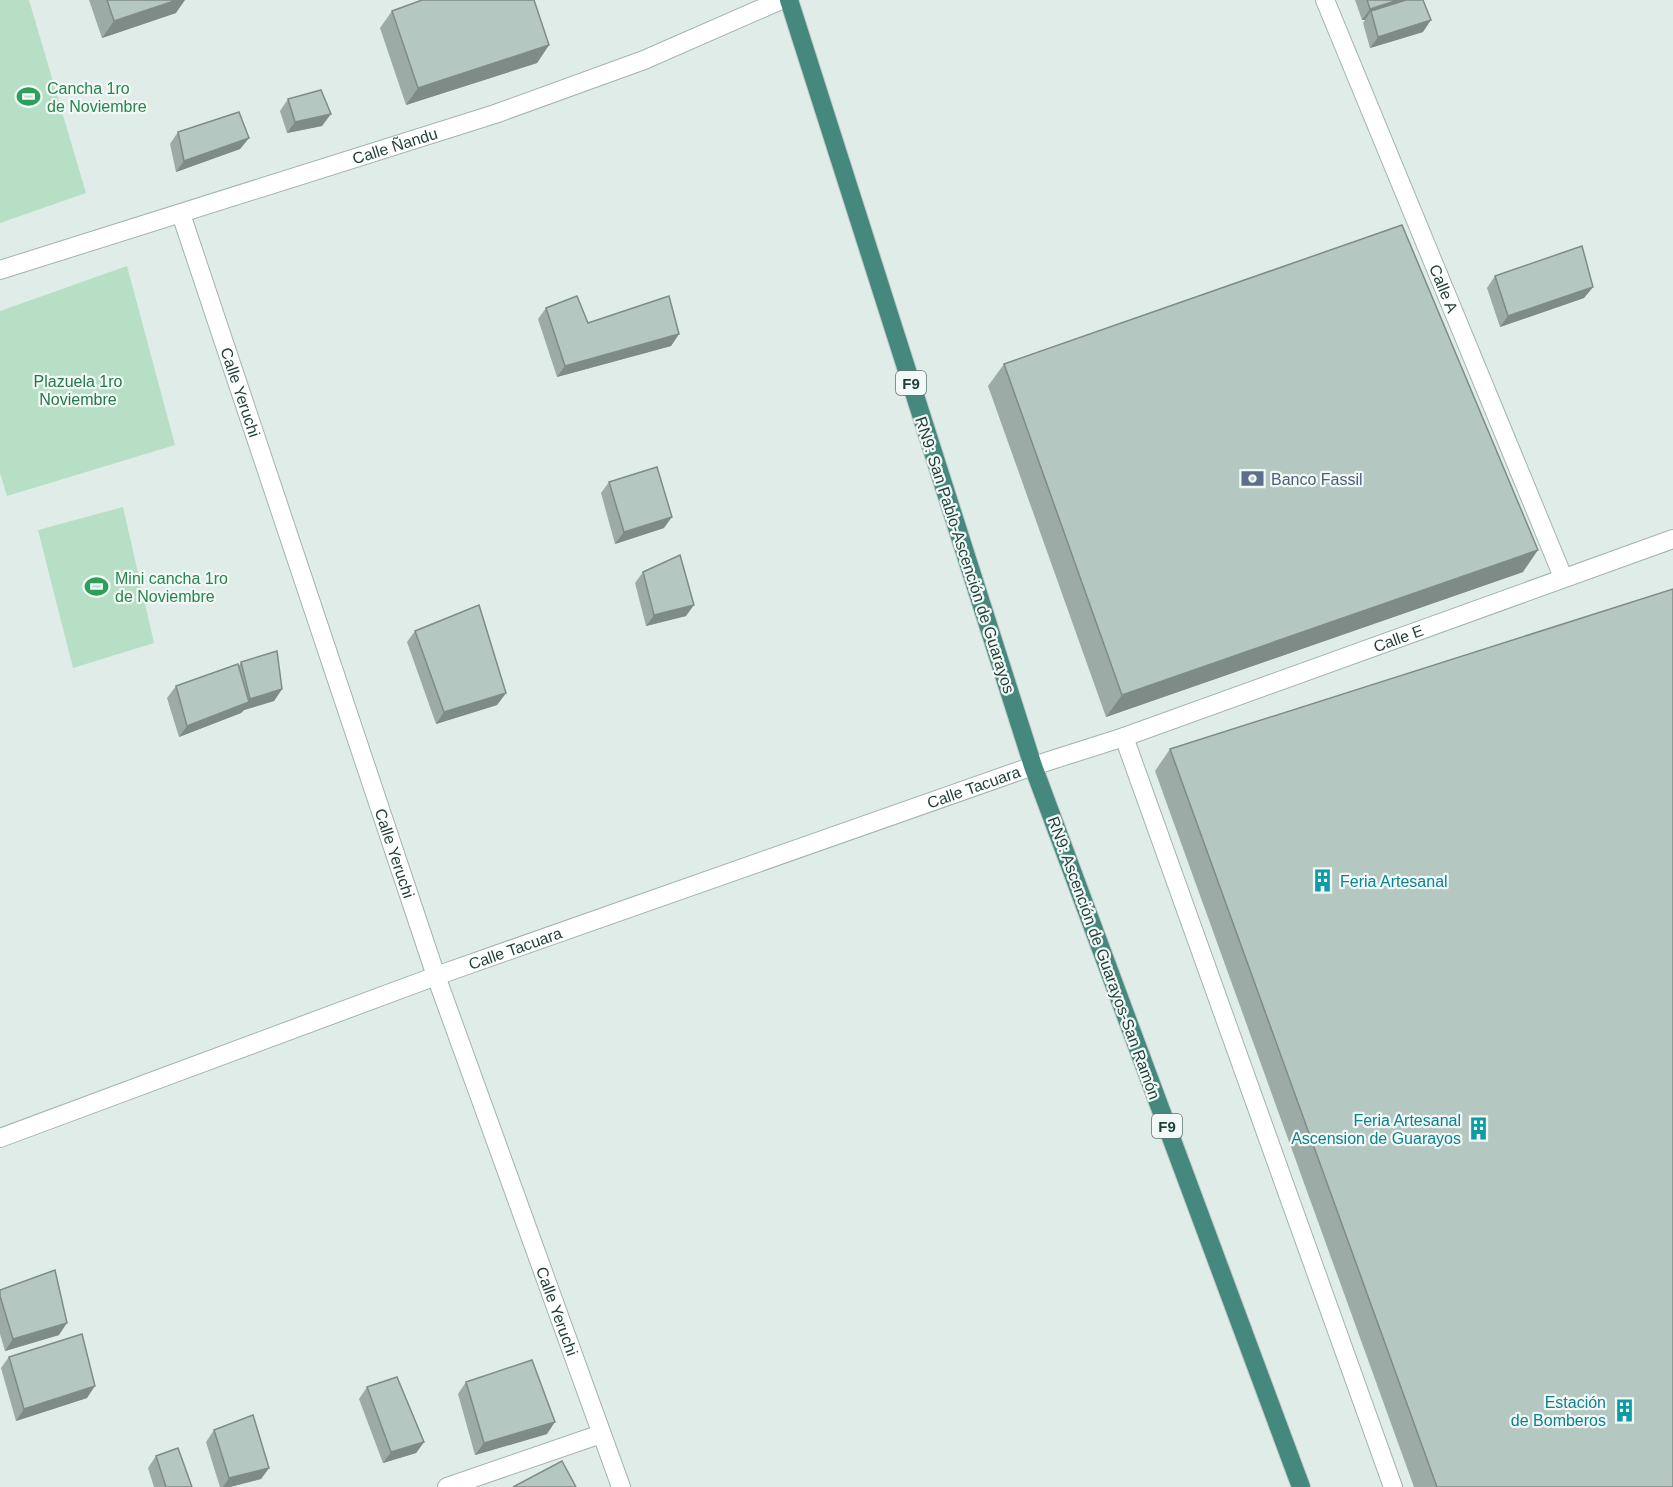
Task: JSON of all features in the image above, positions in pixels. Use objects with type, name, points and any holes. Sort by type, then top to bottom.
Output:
[{"type":"highway","name":"RN9: San Pablo-Ascención de Guarayos","points":[[789,0],[1033,766]]},
{"type":"highway","name":"RN9: Ascención de Guarayos-San Ramón","points":[[1033,766],[1301,1487]]},
{"type":"street","name":"Calle Ñandu","points":[[0,270],[506,110],[644,60],[781,0]]},
{"type":"street","name":"Calle A","points":[[1325,0],[1563,577]]},
{"type":"street","name":"Calle Yeruchi","points":[[181,214],[436,976],[621,1487]]},
{"type":"street","name":"Calle E","points":[[1033,766],[1125,737],[1673,539]]},
{"type":"street","points":[[1125,737],[1393,1487]]},
{"type":"street","name":"Calle Tacuara","points":[[0,1138],[436,976],[1033,766]]},
{"type":"street","points":[[447,1487],[602,1434]]},
{"type":"green space","name":"Cancha 1ro de Noviembre","points":[[0,0],[29,0],[86,193],[0,223]]},
{"type":"green space","name":"Plazuela 1ro Noviembre","points":[[127,266],[175,445],[7,496],[0,473],[0,311]]},
{"type":"green space","name":"Mini cancha 1ro de Noviembre","points":[[123,507],[154,643],[73,668],[38,530]]},
{"type":"building","points":[[107,0],[177,0],[114,21]]},
{"type":"building","points":[[422,0],[534,0],[549,45],[418,88],[392,11]]},
{"type":"building","points":[[1367,0],[1398,0],[1370,9]]},
{"type":"building","points":[[1406,0],[1423,0],[1431,20],[1378,37],[1371,11]]},
{"type":"building","points":[[321,90],[331,114],[295,122],[288,99]]},
{"type":"building","points":[[239,112],[249,138],[184,161],[178,132]]},
{"type":"building","name":"Banco Fassil","points":[[1402,225],[1538,550],[1122,695],[1004,364]]},
{"type":"building","points":[[1582,246],[1593,287],[1508,316],[1495,276]]},
{"type":"building","points":[[577,296],[588,323],[669,296],[679,334],[565,366],[546,308]]},
{"type":"building","points":[[657,467],[672,517],[624,532],[609,482]]},
{"type":"building","points":[[680,555],[694,605],[654,615],[643,572]]},
{"type":"building","name":"Feria Artesanal Ascension de Guarayos","points":[[1673,589],[1673,1487],[1437,1487],[1170,749]]},
{"type":"building","points":[[479,605],[506,693],[444,712],[415,631]]},
{"type":"building","points":[[277,651],[282,689],[250,699],[241,662]]},
{"type":"building","points":[[238,664],[249,702],[187,726],[176,686]]},
{"type":"building","points":[[55,1270],[67,1323],[13,1339],[0,1290]]},
{"type":"building","points":[[82,1334],[95,1386],[24,1409],[9,1357]]},
{"type":"building","points":[[532,1360],[555,1422],[484,1443],[466,1382]]},
{"type":"building","points":[[397,1377],[424,1442],[391,1452],[367,1387]]},
{"type":"building","points":[[253,1415],[269,1468],[229,1478],[214,1430]]},
{"type":"building","points":[[178,1448],[192,1487],[166,1487],[156,1456]]},
{"type":"building","points":[[562,1461],[576,1487],[513,1487]]},
{"type":"place","name":"Cancha 1ro de Noviembre","points":[[29,97]]},
{"type":"place","name":"Banco Fassil","points":[[1253,479]]},
{"type":"place","name":"Mini cancha 1ro de Noviembre","points":[[97,587]]},
{"type":"place","name":"Feria Artesanal","points":[[1322,881]]},
{"type":"place","name":"Feria Artesanal Ascension de Guarayos","points":[[1479,1129]]},
{"type":"place","name":"Estación de Bomberos","points":[[1624,1411]]}]
